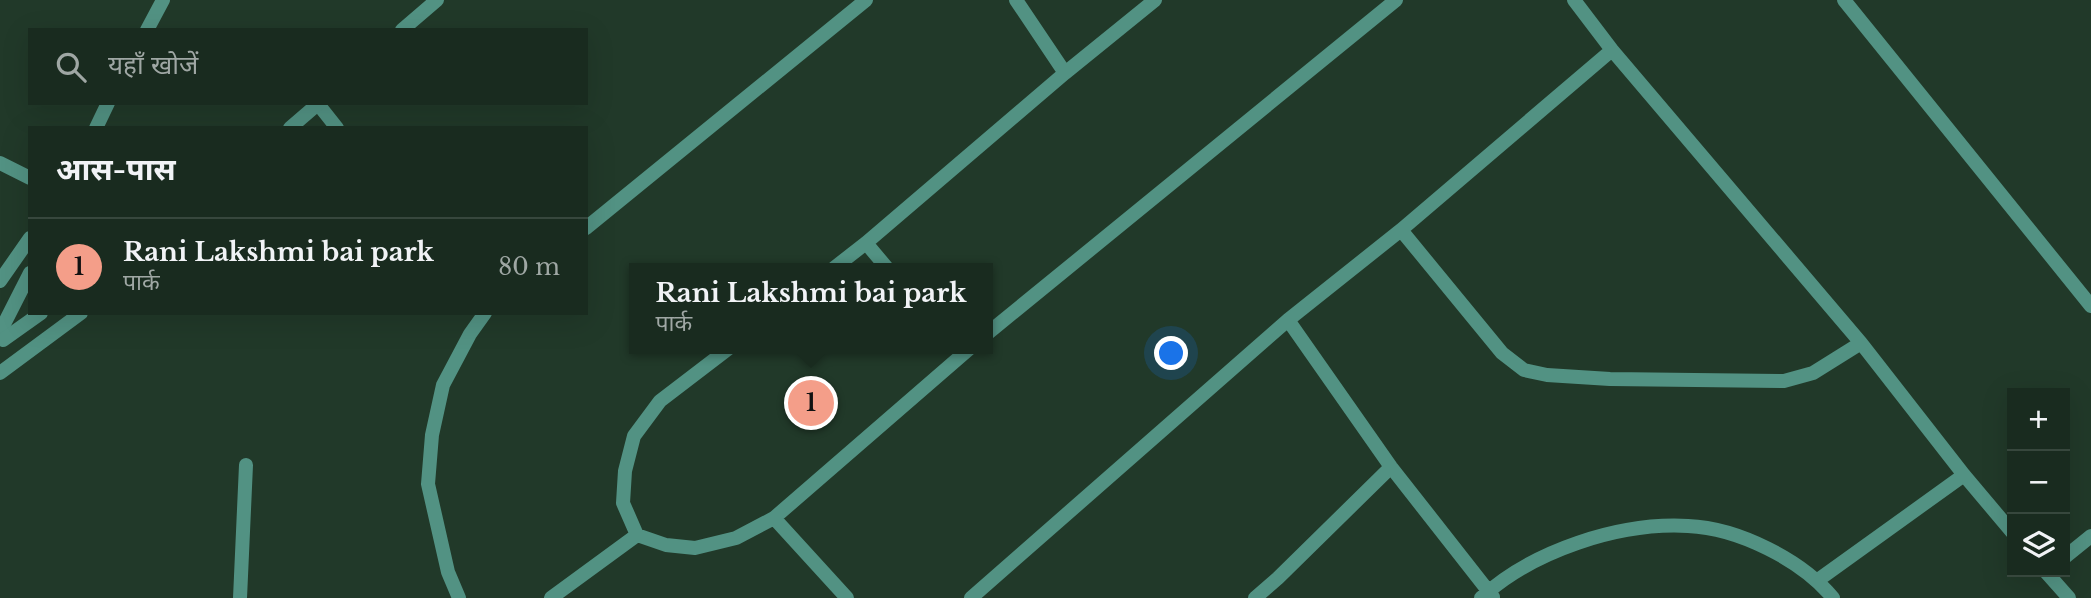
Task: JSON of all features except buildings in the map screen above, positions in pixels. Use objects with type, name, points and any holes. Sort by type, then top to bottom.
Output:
[{"type":"street","points":[[148,28],[163,0]]},
{"type":"street","points":[[404,28],[437,0]]},
{"type":"street","points":[[588,226],[866,0]]},
{"type":"street","points":[[1016,0],[1065,73]]},
{"type":"street","points":[[840,263],[1155,0]]},
{"type":"street","points":[[993,329],[1396,0]]},
{"type":"street","points":[[1574,0],[1612,50],[1861,343],[2007,526]]},
{"type":"street","points":[[1844,0],[2091,306]]},
{"type":"street","points":[[971,598],[1288,320],[1401,230],[1612,50]]},
{"type":"street","points":[[97,126],[107,105]]},
{"type":"street","points":[[292,126],[317,105]]},
{"type":"street","points":[[319,105],[335,126]]},
{"type":"street","points":[[0,163],[28,177]]},
{"type":"street","points":[[1401,230],[1502,353],[1524,370],[1546,375],[1610,379],[1784,381],[1813,373],[1861,343]]},
{"type":"street","points":[[0,281],[28,241]]},
{"type":"street","points":[[866,243],[883,263]]},
{"type":"street","points":[[0,372],[6,357],[1,336],[28,277]]},
{"type":"street","points":[[1,336],[38,315]]},
{"type":"street","points":[[0,372],[78,315]]},
{"type":"street","points":[[459,598],[448,572],[428,484],[432,435],[443,385],[470,334],[484,315]]},
{"type":"street","points":[[1288,320],[1391,467],[1487,596],[1544,555],[1632,529],[1689,526],[1726,533],[1771,550],[1818,580],[1833,598]]},
{"type":"street","points":[[721,354],[660,401],[634,436],[625,471],[623,503],[637,535],[666,545],[695,548],[736,538],[774,518],[957,354]]},
{"type":"street","points":[[240,598],[246,465]]},
{"type":"street","points":[[1255,598],[1391,467]]},
{"type":"street","points":[[1818,580],[1964,475]]},
{"type":"street","points":[[774,518],[847,598]]},
{"type":"street","points":[[551,598],[637,535]]},
{"type":"street","points":[[2070,553],[2091,536]]},
{"type":"street","points":[[2050,577],[2069,598]]},
{"type":"street","points":[[1273,598],[1278,578]]},
{"type":"place","name":"Rani Lakshmi bai park","points":[[811,403]]}]
